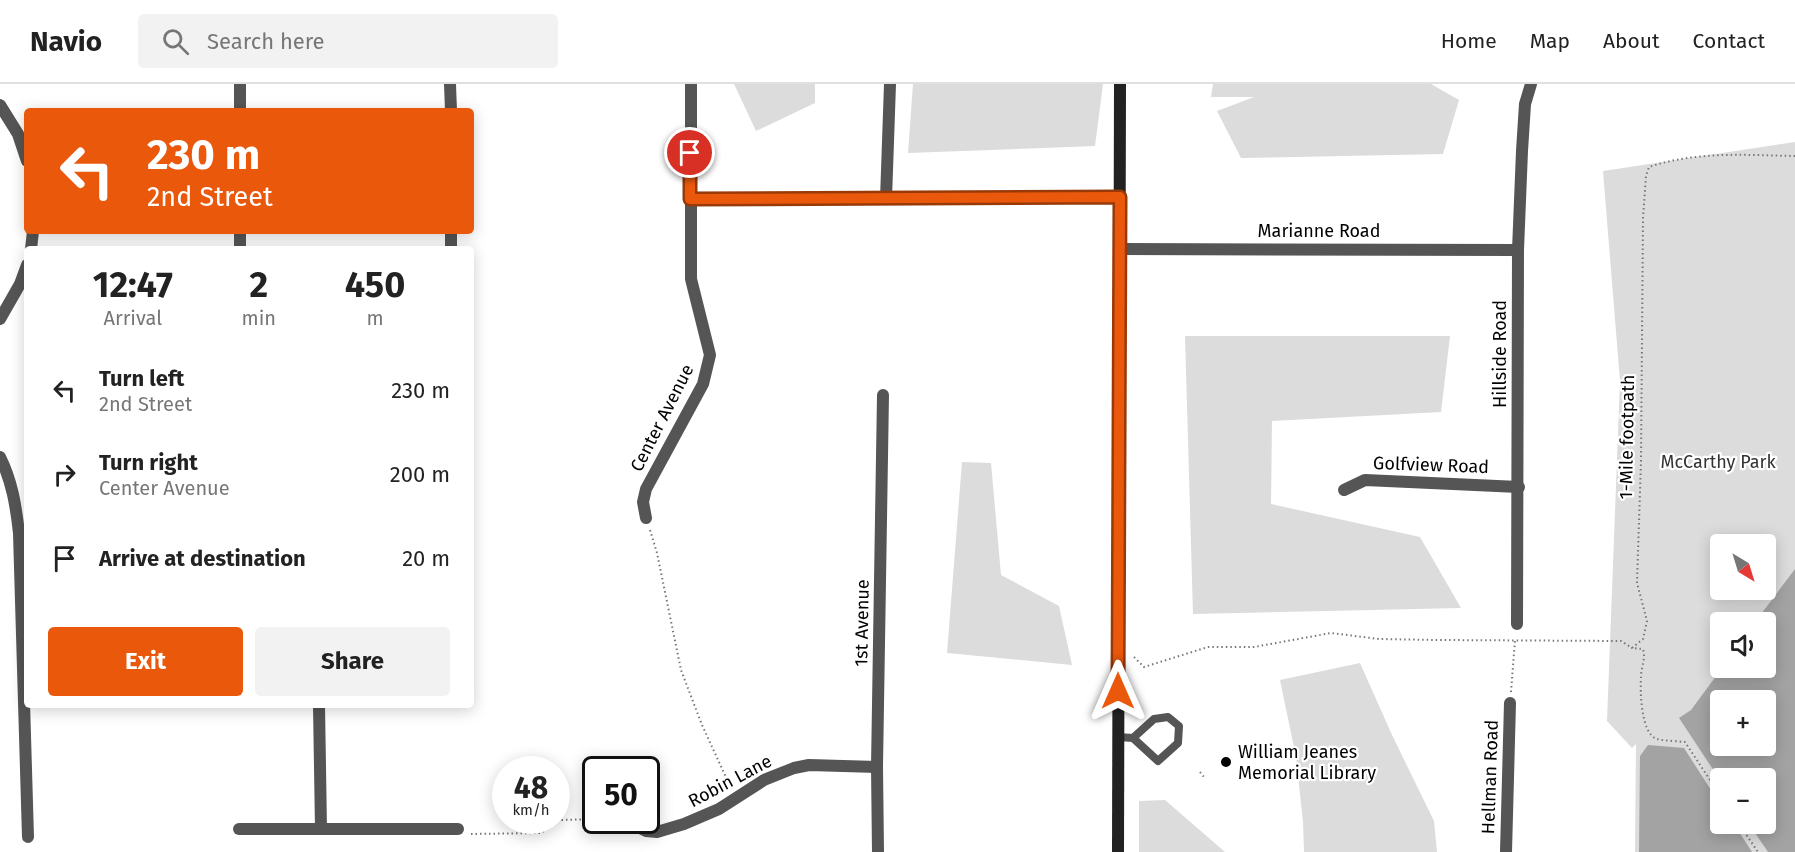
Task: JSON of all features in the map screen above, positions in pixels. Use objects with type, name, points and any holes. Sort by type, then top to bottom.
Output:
[{"type":"main road","points":[[1118,852],[1120,84]]},
{"type":"street","points":[[240,84],[240,108]]},
{"type":"street","points":[[450,84],[451,108]]},
{"type":"street","name":"Center Avenue","points":[[646,518],[643,502],[646,489],[703,384],[710,355],[691,279],[691,84]]},
{"type":"street","points":[[886,199],[890,84]]},
{"type":"street","name":"Hillside Road","points":[[1518,624],[1518,250],[1523,127],[1525,104],[1531,84]]},
{"type":"street","points":[[0,105],[18,134],[24,152]]},
{"type":"street","points":[[690,199],[1120,197]]},
{"type":"street","name":"Marianne Road","points":[[1120,249],[1518,250]]},
{"type":"street","points":[[0,319],[24,272]]},
{"type":"street","name":"1st Avenue","points":[[878,852],[883,394]]},
{"type":"street","points":[[0,457],[9,477],[16,504],[19,533],[24,702]]},
{"type":"street","name":"Golfview Road","points":[[1344,490],[1365,480],[1519,487]]},
{"type":"street","name":"Hellman Road","points":[[1506,852],[1510,703]]},
{"type":"street","points":[[24,708],[28,837]]},
{"type":"street","points":[[319,708],[321,829]]},
{"type":"street","name":"Robin Lane","points":[[660,831],[711,813],[764,780],[794,768],[809,765],[878,767]]},
{"type":"street","points":[[239,829],[458,829]]},
{"type":"lane","points":[[1118,737],[1133,738],[1158,762],[1178,743],[1179,726],[1168,717],[1154,719],[1133,738]]},
{"type":"path","name":"1-Mile footpath","points":[[1632,648],[1643,639],[1647,621],[1637,583],[1641,461],[1643,218],[1646,176],[1649,167],[1715,155],[1795,156]]},
{"type":"path","points":[[646,518],[657,553],[681,670],[702,725],[736,798]]},
{"type":"path","points":[[1510,703],[1518,624]]},
{"type":"path","points":[[1134,657],[1144,667],[1208,647],[1254,647],[1331,633],[1379,639],[1621,641],[1632,648],[1643,649],[1645,656],[1641,678],[1643,713],[1649,734],[1656,739],[1685,742],[1710,780]]},
{"type":"path","points":[[1200,772],[1204,777]]},
{"type":"path","points":[[458,829],[470,834],[541,833],[560,820],[582,819]]},
{"type":"path","points":[[1746,834],[1758,852]]},
{"type":"green space","points":[[734,84],[815,84],[815,103],[756,131]]},
{"type":"green space","points":[[913,84],[1103,84],[1095,146],[908,153]]},
{"type":"green space","points":[[1213,84],[1431,84],[1459,100],[1443,154],[1241,158],[1217,111],[1254,97],[1211,97]]},
{"type":"green space","name":"McCarthy Park","points":[[1795,142],[1795,852],[1635,852],[1636,744],[1632,748],[1607,721],[1620,381],[1603,171]]},
{"type":"green space","points":[[1185,336],[1450,336],[1441,412],[1272,421],[1271,504],[1420,537],[1461,608],[1193,614]]},
{"type":"green space","points":[[962,462],[991,463],[1001,575],[1059,606],[1072,665],[947,653]]},
{"type":"green space","points":[[1360,663],[1434,821],[1437,852],[1304,852],[1296,757],[1280,680]]},
{"type":"green space","points":[[1165,800],[1225,852],[1139,852],[1139,801]]},
{"type":"shaded area","points":[[1795,569],[1795,852],[1768,852],[1756,834],[1776,834],[1776,768],[1712,768],[1679,718],[1691,710],[1715,678],[1776,678],[1776,612],[1763,612],[1772,600],[1776,600],[1776,594]]},
{"type":"shaded area","points":[[1648,745],[1684,748],[1710,788],[1710,834],[1740,834],[1752,852],[1639,852],[1640,756]]},
{"type":"place","name":"William Jeanes Memorial Library","points":[[1226,762]]},
{"type":"route","points":[[690,153],[690,199],[1120,197],[1118,691]]}]
